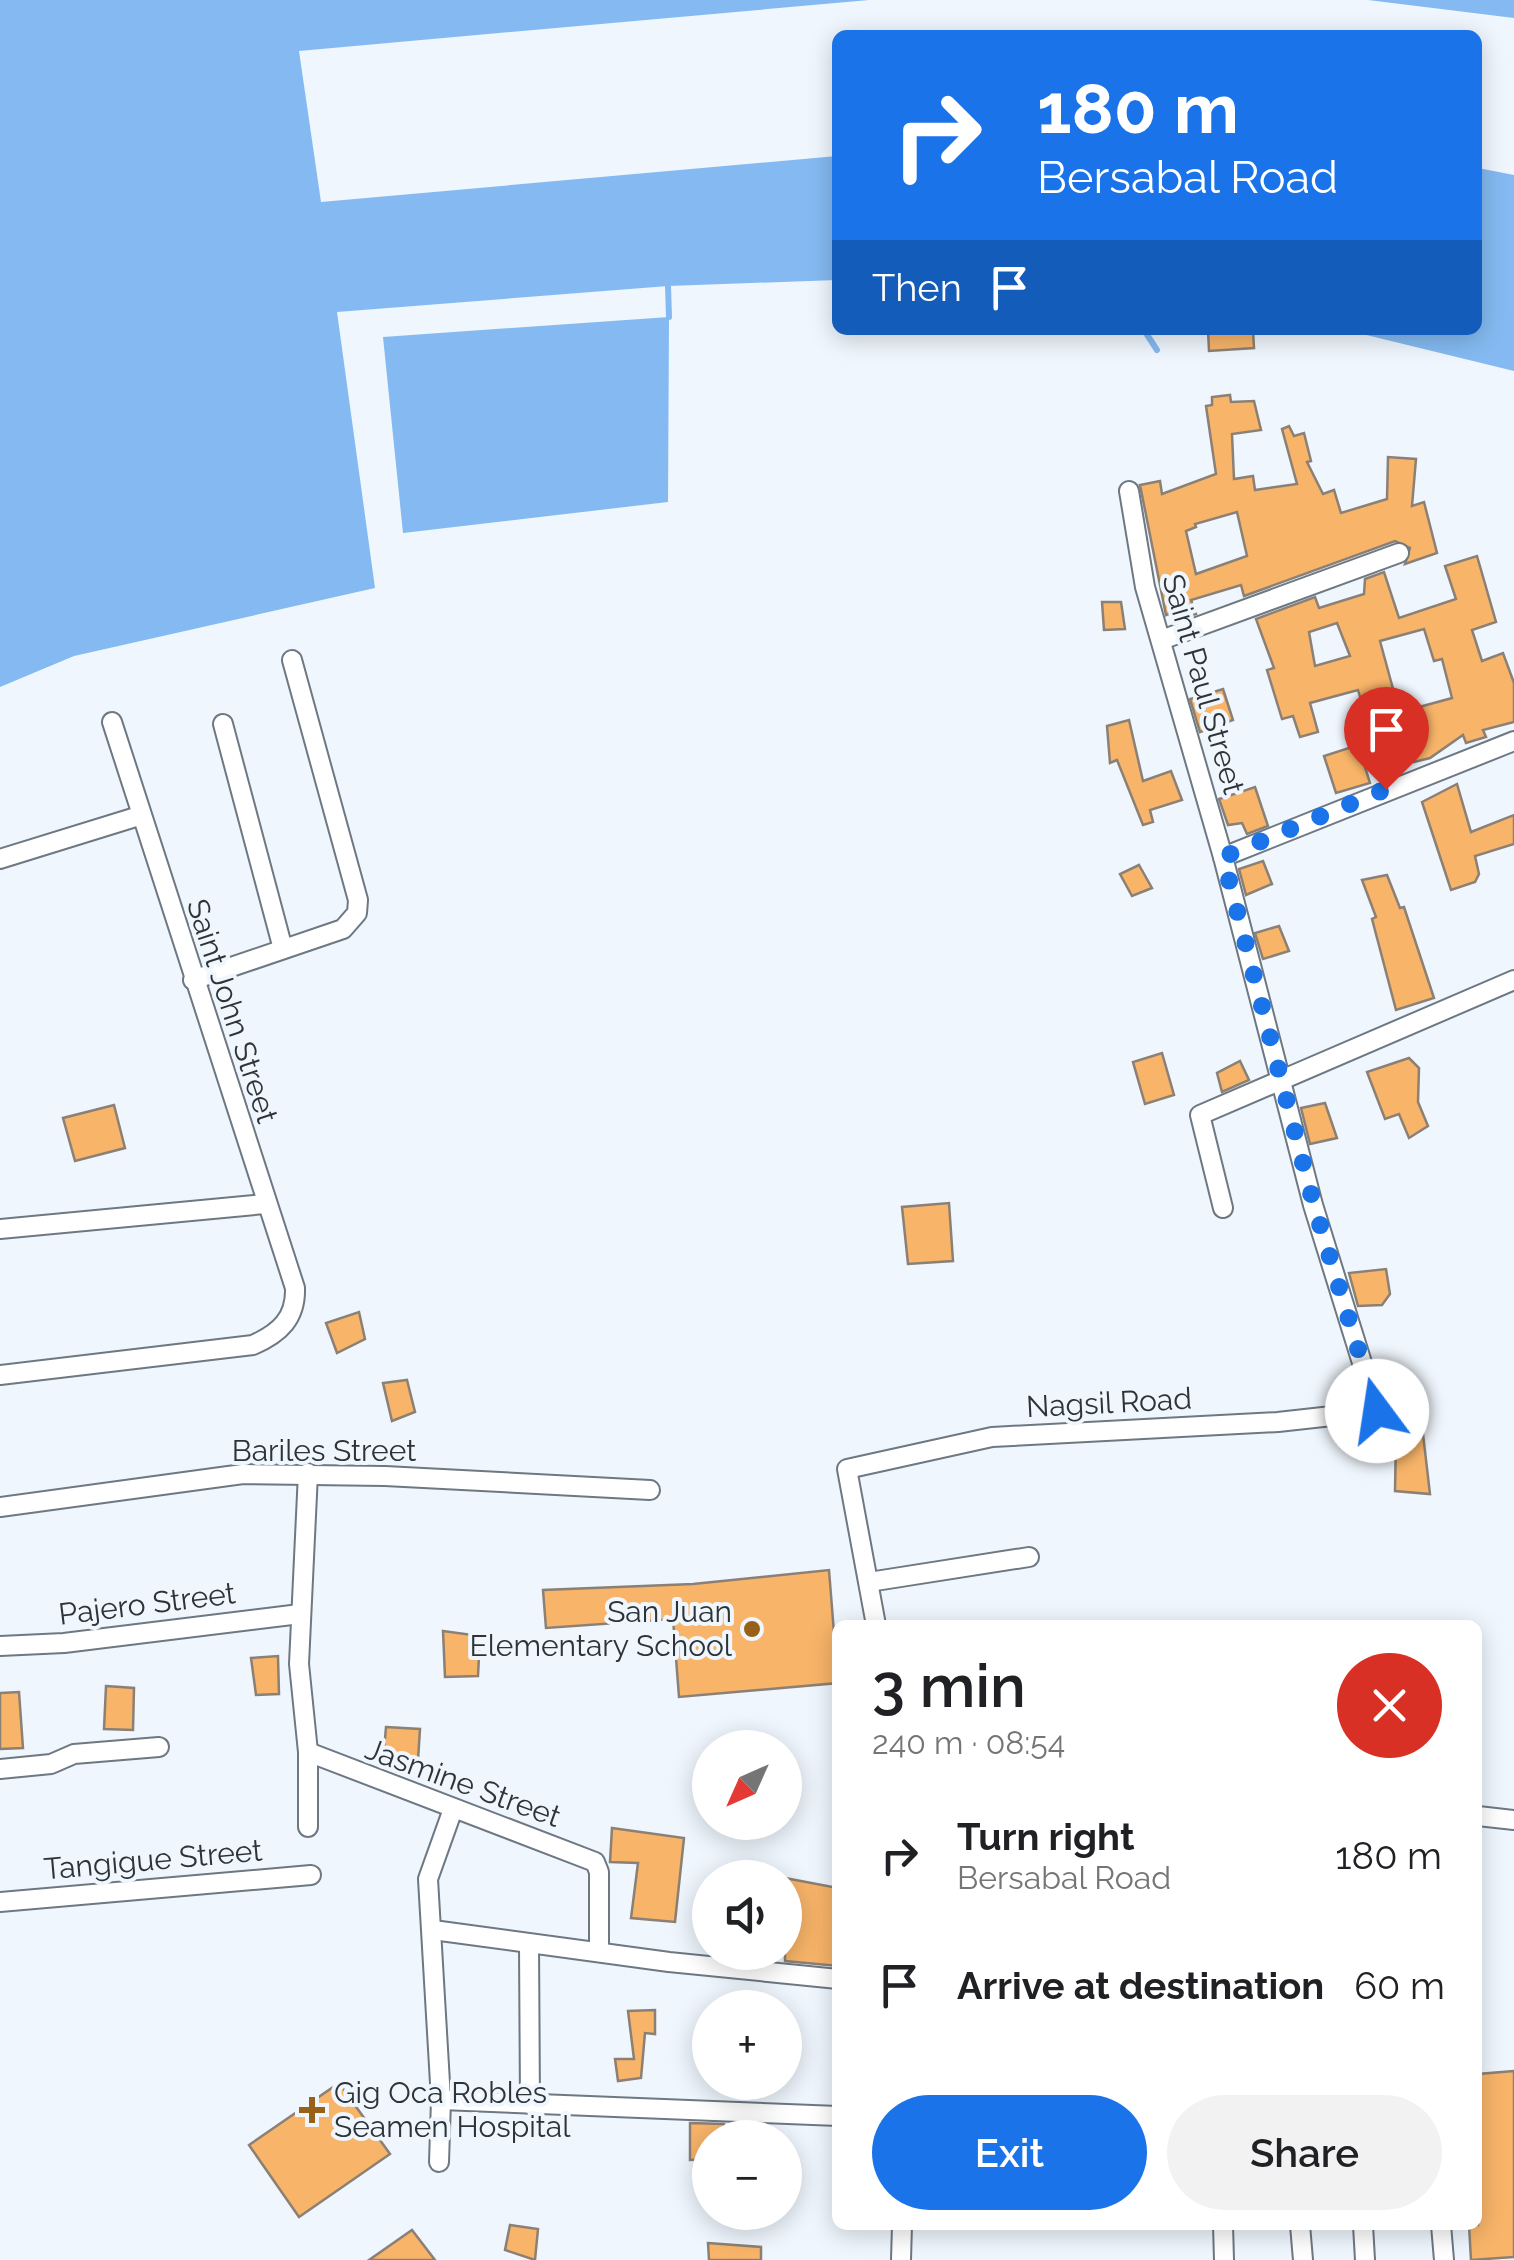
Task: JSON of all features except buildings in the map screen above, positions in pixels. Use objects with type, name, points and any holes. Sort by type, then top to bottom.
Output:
[{"type":"street","name":"Saint Paul Street","points":[[1129,491],[1145,587],[1164,639],[1281,1081],[1377,1411]]},
{"type":"street","points":[[1164,639],[1399,553]]},
{"type":"street","points":[[193,980],[343,929],[357,913],[358,900],[292,660]]},
{"type":"street","name":"Saint John Street","points":[[0,1375],[254,1344],[279,1330],[290,1317],[294,1288],[139,816],[112,722]]},
{"type":"street","points":[[224,724],[283,950]]},
{"type":"street","points":[[1223,857],[1514,741]]},
{"type":"street","points":[[0,859],[139,816]]},
{"type":"street","points":[[1223,1208],[1200,1115],[1514,980]]},
{"type":"street","points":[[0,1229],[266,1204]]},
{"type":"street","name":"Nagsil Road","points":[[870,1582],[846,1469],[992,1438],[1278,1422],[1377,1411]]},
{"type":"street","name":"Bariles Street","points":[[0,1507],[244,1474],[650,1490]]},
{"type":"street","points":[[308,1474],[300,1614],[308,1828]]},
{"type":"street","points":[[875,1620],[870,1582],[1030,1558]]},
{"type":"street","name":"Pajero Street","points":[[0,1646],[64,1643],[300,1614]]},
{"type":"street","points":[[0,1769],[51,1764],[74,1754],[160,1748]]},
{"type":"street","name":"Jasmine Street","points":[[308,1752],[587,1856],[598,1866],[599,1952]]},
{"type":"street","points":[[439,2162],[441,2100],[428,1879],[453,1809]]},
{"type":"street","points":[[1482,1816],[1514,1820]]},
{"type":"street","name":"Tangigue Street","points":[[0,1902],[311,1875]]},
{"type":"street","points":[[433,1930],[832,1978]]},
{"type":"street","points":[[529,1944],[530,2104]]},
{"type":"street","points":[[441,2100],[832,2116]]},
{"type":"street","points":[[901,2260],[902,2230]]},
{"type":"street","points":[[1223,2230],[1224,2260]]},
{"type":"street","points":[[1300,2230],[1303,2260]]},
{"type":"street","points":[[1363,2230],[1364,2260]]},
{"type":"street","points":[[1441,2230],[1444,2260]]},
{"type":"water","points":[[0,0],[869,0],[299,51],[321,202],[832,156],[832,280],[668,286],[337,312],[375,588],[74,656],[0,687]]},
{"type":"water","points":[[1368,0],[1514,0],[1514,18]]},
{"type":"water","points":[[1482,169],[1514,175],[1514,371],[1366,335],[1482,335]]},
{"type":"water","points":[[669,317],[668,502],[403,533],[383,337]]},
{"type":"waterway","points":[[668,286],[669,317]]},
{"type":"waterway","points":[[1147,335],[1157,350]]},
{"type":"place","name":"San Juan Elementary School","points":[[752,1629]]},
{"type":"place","name":"Gig Oca Robles Seamen Hospital","points":[[312,2110]]},
{"type":"route","points":[[1377,1411],[1314,1205],[1223,857],[1386,789]]}]
